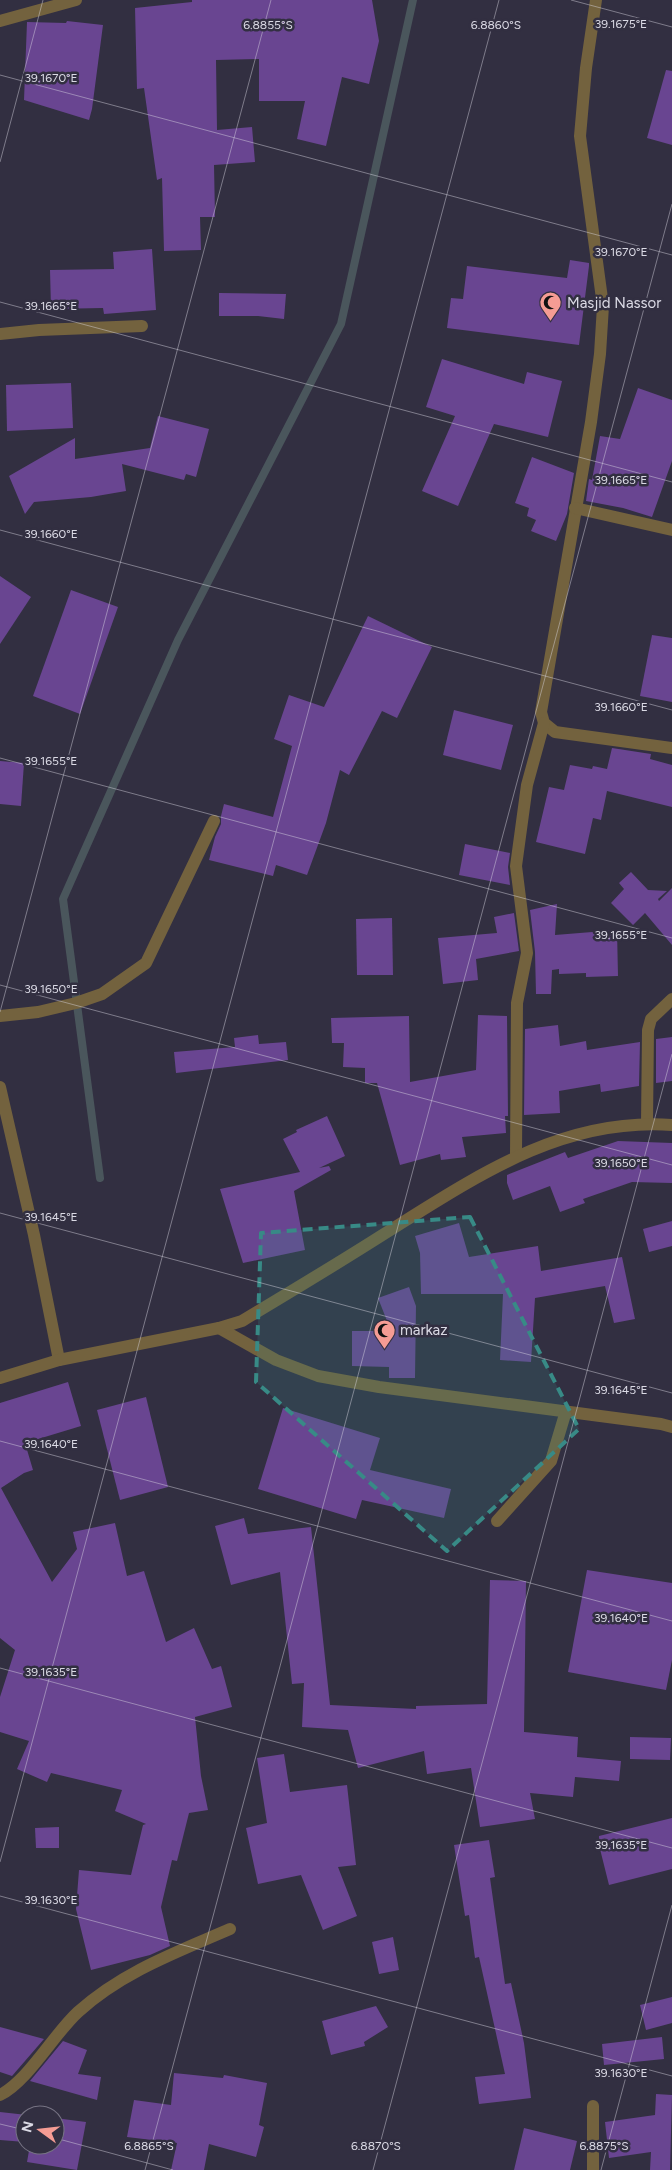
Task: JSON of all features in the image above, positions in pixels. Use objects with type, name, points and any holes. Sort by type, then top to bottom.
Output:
[{"type":"street","points":[[0,21],[76,0]]},
{"type":"street","points":[[516,1156],[517,1003],[528,953],[516,866],[527,785],[544,723],[541,712],[599,364],[603,306],[580,136],[586,68],[596,0]]},
{"type":"street","points":[[0,334],[39,330],[142,326]]},
{"type":"street","points":[[576,508],[672,530]]},
{"type":"street","points":[[544,723],[555,732],[672,748]]},
{"type":"street","points":[[0,1016],[38,1012],[76,1003],[102,994],[146,963],[214,821]]},
{"type":"street","points":[[647,1123],[648,1030],[651,1020],[672,999]]},
{"type":"street","points":[[0,1087],[34,1235],[59,1360]]},
{"type":"street","points":[[0,1378],[59,1360],[219,1328],[242,1321],[473,1179],[516,1156],[591,1130],[647,1123],[672,1125]]},
{"type":"street","points":[[219,1328],[276,1360],[318,1376],[672,1427]]},
{"type":"street","points":[[497,1520],[551,1461],[566,1411]]},
{"type":"street","points":[[0,2094],[23,2076],[60,2029],[109,1989],[130,1974],[230,1928]]},
{"type":"street","points":[[593,2106],[593,2170]]},
{"type":"highlighted area","points":[[470,1217],[579,1429],[447,1551],[256,1382],[261,1233]]},
{"type":"building","points":[[192,0],[372,0],[379,41],[369,84],[342,77],[326,146],[297,139],[305,101],[259,101],[259,59],[216,60],[217,130],[252,127],[255,162],[214,165],[215,217],[200,217],[201,250],[164,251],[162,178],[157,180],[144,88],[137,89],[135,8],[192,2]]},
{"type":"building","points":[[67,21],[103,25],[89,120],[24,100],[27,22],[66,23]]},
{"type":"building","points":[[666,70],[672,71],[672,145],[647,138]]},
{"type":"building","points":[[152,249],[156,310],[104,314],[103,308],[51,309],[50,270],[114,269],[113,252]]},
{"type":"building","points":[[570,260],[589,263],[579,345],[447,328],[451,298],[463,299],[467,266],[567,278]]},
{"type":"building","points":[[219,293],[286,294],[284,319],[258,316],[219,316]]},
{"type":"building","points":[[442,359],[524,384],[527,372],[562,381],[548,437],[494,424],[458,506],[422,491],[455,416],[426,407]]},
{"type":"building","points":[[71,383],[73,428],[7,431],[6,385]]},
{"type":"building","points":[[638,388],[672,400],[672,461],[652,517],[623,508],[586,501],[589,479],[592,480],[600,436],[620,439]]},
{"type":"building","points":[[158,416],[209,429],[196,477],[186,474],[184,480],[122,464],[126,491],[91,497],[34,502],[25,514],[9,476],[75,438],[75,459],[150,448]]},
{"type":"building","points":[[532,457],[574,473],[567,514],[556,541],[531,531],[536,520],[527,516],[529,508],[515,503]]},
{"type":"building","points":[[0,576],[31,597],[0,644]]},
{"type":"building","points":[[71,590],[118,607],[80,714],[33,696]]},
{"type":"building","points":[[368,616],[432,647],[397,718],[382,711],[349,775],[340,770],[326,823],[307,875],[276,865],[273,876],[209,860],[215,837],[221,824],[224,804],[273,817],[292,746],[274,739],[289,695],[324,707]]},
{"type":"building","points":[[652,635],[672,638],[672,702],[640,696]]},
{"type":"building","points":[[454,710],[513,725],[501,770],[443,755]]},
{"type":"building","points":[[612,748],[651,754],[650,759],[672,765],[672,807],[607,791],[601,820],[593,818],[585,854],[536,842],[549,787],[564,790],[570,765],[592,769],[593,766],[607,769]]},
{"type":"building","points":[[0,761],[24,763],[21,806],[0,804]]},
{"type":"building","points":[[465,844],[510,853],[508,867],[510,885],[459,875]]},
{"type":"building","points":[[631,872],[648,890],[667,891],[658,899],[659,901],[672,888],[672,945],[645,913],[633,925],[611,903],[624,889],[619,883]]},
{"type":"building","points":[[557,904],[555,935],[617,930],[618,976],[586,977],[586,973],[559,974],[559,969],[552,970],[551,994],[536,994],[535,952],[530,910]]},
{"type":"building","points":[[514,913],[519,951],[476,959],[478,980],[443,984],[438,938],[497,933],[494,917]]},
{"type":"building","points":[[392,918],[393,975],[357,975],[356,919]]},
{"type":"building","points":[[478,1015],[507,1016],[508,1116],[505,1116],[506,1133],[462,1137],[466,1157],[441,1160],[440,1154],[400,1165],[377,1083],[365,1083],[365,1068],[343,1067],[344,1043],[332,1043],[331,1018],[409,1016],[410,1082],[476,1070]]},
{"type":"building","points":[[558,1025],[560,1046],[586,1041],[587,1050],[640,1042],[639,1086],[601,1092],[600,1084],[559,1091],[560,1113],[524,1115],[525,1029]]},
{"type":"building","points":[[258,1035],[259,1044],[286,1042],[288,1060],[176,1073],[174,1052],[235,1047],[234,1038]]},
{"type":"building","points":[[672,1037],[672,1081],[656,1083],[656,1039]]},
{"type":"building","points":[[327,1116],[345,1156],[319,1168],[329,1166],[331,1170],[294,1191],[305,1250],[243,1263],[220,1189],[300,1172],[283,1139],[297,1132],[296,1130]]},
{"type":"building","points":[[618,1141],[672,1143],[672,1183],[632,1182],[583,1199],[585,1203],[560,1212],[550,1186],[513,1200],[507,1183],[507,1175],[565,1152],[568,1158]]},
{"type":"building","points":[[672,1221],[672,1246],[649,1252],[643,1229]]},
{"type":"building","points":[[459,1223],[469,1257],[538,1246],[541,1271],[622,1257],[635,1319],[614,1323],[605,1286],[535,1298],[531,1362],[500,1360],[503,1294],[421,1294],[420,1253],[415,1236]]},
{"type":"building","points":[[409,1287],[416,1306],[415,1378],[389,1378],[389,1367],[352,1366],[352,1331],[391,1331],[378,1298]]},
{"type":"building","points":[[68,1382],[81,1426],[25,1443],[33,1470],[24,1473],[1,1488],[52,1582],[77,1549],[73,1532],[115,1523],[127,1576],[144,1571],[166,1642],[194,1628],[212,1669],[221,1666],[232,1707],[195,1717],[201,1776],[208,1810],[189,1813],[177,1861],[172,1860],[161,1907],[170,1946],[150,1955],[91,1970],[76,1909],[79,1870],[131,1875],[143,1825],[146,1824],[115,1811],[122,1790],[51,1773],[47,1782],[17,1769],[29,1741],[0,1732],[0,1697],[15,1650],[0,1638],[0,1403]]},
{"type":"building","points":[[146,1397],[168,1487],[120,1500],[97,1410]]},
{"type":"building","points":[[283,1408],[380,1438],[370,1470],[451,1489],[444,1518],[362,1500],[356,1519],[258,1489]]},
{"type":"building","points":[[244,1518],[248,1534],[311,1527],[330,1705],[416,1709],[416,1706],[487,1704],[490,1580],[526,1581],[524,1732],[578,1737],[577,1757],[621,1761],[619,1781],[575,1777],[573,1797],[530,1793],[535,1819],[480,1827],[471,1768],[427,1774],[424,1751],[358,1768],[348,1730],[302,1727],[304,1683],[292,1684],[280,1572],[231,1585],[215,1526]]},
{"type":"building","points":[[587,1570],[672,1583],[672,1660],[666,1690],[568,1672]]},
{"type":"building","points":[[630,1737],[671,1738],[670,1760],[630,1759]]},
{"type":"building","points":[[284,1754],[290,1792],[347,1785],[356,1865],[338,1867],[357,1916],[323,1930],[301,1875],[258,1884],[246,1828],[267,1823],[257,1758]]},
{"type":"building","points":[[672,1818],[672,1869],[609,1885],[599,1845],[599,1836]]},
{"type":"building","points":[[59,1827],[59,1848],[36,1848],[35,1828]]},
{"type":"building","points":[[489,1840],[495,1877],[490,1878],[505,1984],[511,1983],[524,2043],[531,2098],[479,2104],[475,2077],[505,2074],[479,1957],[475,1958],[469,1915],[465,1916],[454,1845]]},
{"type":"building","points":[[393,1937],[399,1970],[379,1974],[372,1942]]},
{"type":"building","points":[[672,1997],[672,2023],[646,2030],[640,2005]]},
{"type":"building","points":[[376,2006],[388,2027],[364,2042],[365,2046],[331,2055],[322,2021]]},
{"type":"building","points":[[0,2027],[44,2039],[12,2076],[0,2072]]},
{"type":"building","points":[[662,2037],[664,2059],[604,2065],[602,2044]]},
{"type":"building","points":[[63,2041],[87,2050],[78,2074],[101,2077],[97,2100],[30,2081]]},
{"type":"building","points":[[174,2073],[223,2078],[224,2075],[267,2083],[259,2125],[264,2127],[256,2157],[209,2144],[204,2170],[171,2170],[177,2143],[127,2137],[134,2100],[171,2105]]},
{"type":"building","points":[[656,2094],[672,2095],[670,2170],[650,2170],[651,2152],[609,2158],[605,2122],[655,2115]]},
{"type":"building","points":[[0,2112],[15,2114],[15,2141],[0,2140]]},
{"type":"building","points":[[65,2119],[86,2122],[77,2170],[27,2162],[28,2155],[65,2155]]},
{"type":"building","points":[[524,2128],[577,2141],[570,2170],[514,2170]]},
{"type":"waterway","points":[[100,1178],[63,899],[178,640],[341,324],[413,0]]},
{"type":"place","name":"Masjid Nassor","points":[[551,322]]},
{"type":"place","name":"markaz","points":[[384,1349]]}]
